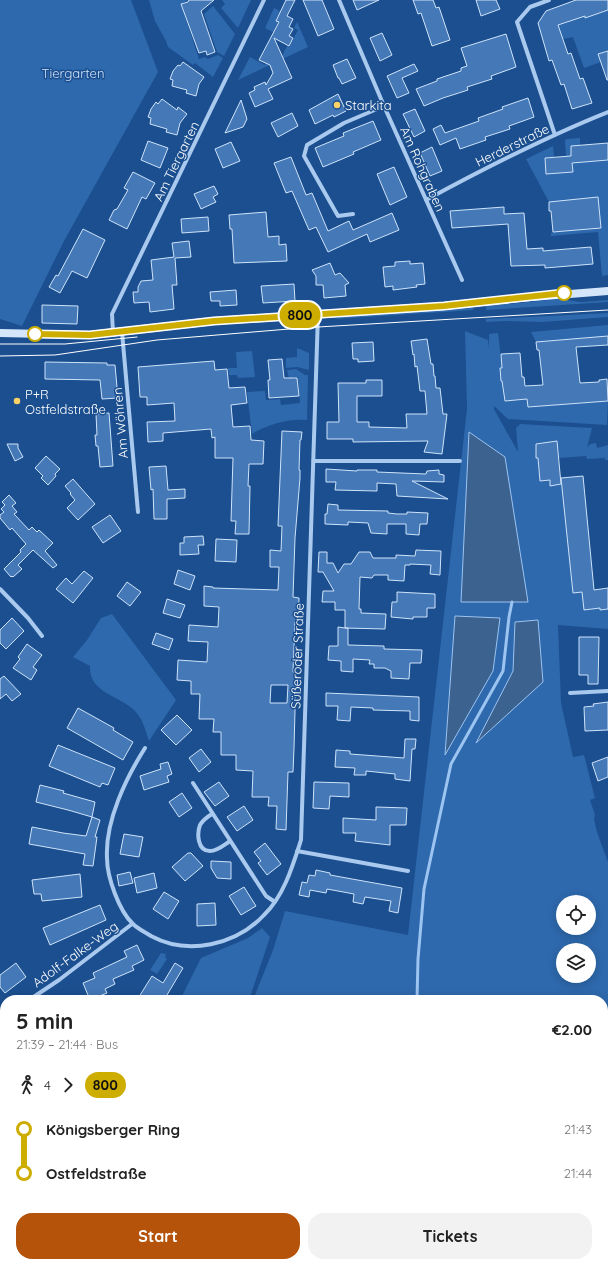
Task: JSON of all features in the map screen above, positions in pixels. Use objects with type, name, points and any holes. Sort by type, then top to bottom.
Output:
[{"type":"main road","points":[[0,333],[90,335],[214,321],[444,306],[534,296],[608,291]]},
{"type":"street","name":"Am Tiergarten","points":[[118,332],[112,314],[264,0]]},
{"type":"street","name":"Am Rohgraben","points":[[339,0],[384,106],[462,280]]},
{"type":"street","points":[[549,0],[530,7],[517,22],[555,135]]},
{"type":"street","points":[[353,214],[338,216],[304,156],[307,145],[344,123],[384,106]]},
{"type":"street","name":"Herderstraße","points":[[426,200],[520,151],[608,112]]},
{"type":"street","name":"Süßeroder Straße","points":[[132,924],[169,944],[185,946],[202,946],[220,942],[238,935],[254,925],[265,915],[275,902],[284,884],[301,840],[312,461],[318,314]]},
{"type":"street","name":"Am Wöhren","points":[[118,332],[138,512]]},
{"type":"street","points":[[312,461],[460,461]]},
{"type":"street","points":[[0,589],[28,618],[42,636]]},
{"type":"street","points":[[570,693],[608,691]]},
{"type":"street","points":[[132,924],[114,892],[109,876],[107,858],[108,841],[118,802],[133,766],[145,748]]},
{"type":"street","points":[[193,784],[266,896],[275,902]]},
{"type":"street","points":[[212,814],[206,818],[200,826],[198,833],[199,841],[202,847],[207,851],[211,851],[230,841]]},
{"type":"street","points":[[297,851],[408,871]]},
{"type":"street","name":"Adolf-Falke-Weg","points":[[37,995],[60,980],[132,924]]},
{"type":"green space","name":"Tiergarten","points":[[0,0],[131,0],[158,72],[64,241],[22,326],[0,319]]},
{"type":"green space","points":[[149,0],[188,0],[181,4],[199,59],[205,57],[208,59],[218,55],[223,58],[213,77],[195,63],[193,65],[168,47],[155,21]]},
{"type":"green space","points":[[222,0],[251,0],[238,28],[221,8],[225,4]]},
{"type":"green space","points":[[213,6],[235,34],[224,56],[217,52],[204,14]]},
{"type":"green space","points":[[274,8],[280,11],[276,20],[278,22],[273,32],[265,28]]},
{"type":"green space","points":[[608,10],[608,51],[598,54],[601,62],[584,68],[573,37],[563,39],[558,25]]},
{"type":"green space","points":[[297,22],[308,47],[238,80],[250,57],[265,65],[266,63],[280,60],[287,46],[289,47],[298,30],[294,28]]},
{"type":"green space","points":[[580,138],[580,145],[571,146],[571,156],[566,156],[565,140]]},
{"type":"green space","points":[[553,146],[554,157],[545,158],[546,174],[572,172],[572,163],[608,160],[608,275],[602,276],[598,232],[551,236],[551,233],[553,232],[601,228],[598,198],[549,202],[526,159]]},
{"type":"green space","points":[[559,299],[581,302],[608,300],[608,302],[486,310],[486,306]]},
{"type":"green space","points":[[473,308],[473,310],[335,319],[341,317]]},
{"type":"green space","points":[[608,313],[608,317],[542,322],[486,322],[486,319]]},
{"type":"green space","points":[[608,325],[608,336],[536,342],[531,332]]},
{"type":"green space","points":[[465,331],[488,340],[489,348],[489,334],[498,333],[502,368],[500,368],[501,381],[505,401],[523,400],[523,398],[527,398],[528,407],[608,401],[607,425],[508,419],[494,406],[494,409],[518,452],[516,428],[520,424],[592,428],[587,448],[590,444],[596,443],[597,448],[608,445],[608,460],[605,460],[605,458],[587,459],[586,456],[559,458],[557,441],[536,444],[536,457],[538,458],[540,481],[550,480],[550,486],[562,484],[573,593],[582,592],[584,610],[600,608],[600,610],[608,609],[608,629],[558,625],[561,703],[573,757],[584,755],[595,798],[590,800],[595,815],[594,819],[608,862],[608,995],[255,995],[273,950],[285,911],[408,935],[467,409]]},
{"type":"green space","points":[[297,348],[309,353],[309,370],[297,367],[286,368],[286,358],[297,357]]},
{"type":"green space","points":[[252,351],[255,377],[238,378],[237,375],[229,375],[228,368],[237,368],[236,352]]},
{"type":"green space","points":[[296,369],[305,375],[308,375],[307,420],[292,420],[278,423],[265,427],[252,434],[247,392],[265,391],[266,400],[280,399],[281,405],[300,403],[298,377],[289,378],[287,370]]},
{"type":"green space","points":[[112,614],[176,700],[149,741],[142,721],[137,713],[128,705],[99,688],[91,675],[90,666],[73,657],[87,640],[101,618]]},
{"type":"green space","points":[[262,928],[270,937],[251,995],[182,995],[201,958],[248,938]]},
{"type":"green space","points":[[161,953],[166,954],[165,957],[167,959],[157,974],[150,970]]},
{"type":"shaded area","points":[[469,432],[505,457],[528,602],[461,602]]},
{"type":"shaded area","points":[[455,616],[500,618],[493,671],[445,755]]},
{"type":"shaded area","points":[[538,620],[543,682],[476,743],[513,671],[515,622]]},
{"type":"building","points":[[189,0],[214,0],[201,11],[215,52],[207,55],[206,51],[199,53],[181,4],[188,2]]},
{"type":"building","points":[[286,0],[295,0],[287,16],[293,19],[289,27],[293,29],[289,36],[293,38],[289,46],[274,38],[292,78],[268,89],[273,99],[255,107],[249,93],[255,90],[254,87],[265,82],[266,85],[273,73],[270,65],[259,60],[279,22],[276,21]]},
{"type":"building","points":[[303,0],[322,0],[334,29],[318,36]]},
{"type":"building","points":[[353,0],[379,0],[357,10]]},
{"type":"building","points":[[413,0],[433,0],[436,8],[439,7],[450,40],[432,46],[421,13],[418,14]]},
{"type":"building","points":[[476,0],[496,0],[500,9],[481,16]]},
{"type":"building","points":[[576,0],[608,0],[608,10],[558,25],[568,54],[571,53],[580,79],[583,78],[592,103],[572,109],[564,84],[561,85],[552,60],[549,61],[538,23],[546,11]]},
{"type":"building","points":[[382,33],[392,55],[380,61],[370,38]]},
{"type":"building","points":[[506,34],[516,67],[491,76],[492,79],[467,87],[468,90],[424,106],[416,89],[437,81],[437,79],[461,71],[461,68],[467,66],[461,48]]},
{"type":"building","points":[[608,51],[608,80],[607,80],[598,54]]},
{"type":"building","points":[[347,59],[356,78],[342,84],[333,65]]},
{"type":"building","points":[[183,62],[204,77],[199,84],[196,96],[186,93],[187,90],[172,86],[173,80],[170,79],[173,71]]},
{"type":"building","points":[[414,64],[418,71],[402,78],[409,93],[397,98],[387,76]]},
{"type":"building","points":[[338,94],[346,111],[334,117],[333,115],[315,124],[309,110]]},
{"type":"building","points":[[528,98],[534,117],[509,126],[510,129],[485,137],[486,140],[460,149],[456,138],[440,145],[433,129],[441,125],[445,133],[479,121],[478,118],[503,109],[502,107]]},
{"type":"building","points":[[162,99],[177,110],[178,107],[187,114],[180,123],[177,135],[166,132],[167,129],[150,124],[151,118],[148,117],[151,109],[156,102],[158,104]]},
{"type":"building","points":[[241,100],[247,119],[243,127],[225,133]]},
{"type":"building","points":[[415,109],[425,131],[414,137],[403,114]]},
{"type":"building","points":[[292,113],[298,126],[278,137],[271,123]]},
{"type":"building","points":[[373,121],[381,140],[353,152],[354,154],[323,167],[315,148],[344,136],[343,133]]},
{"type":"building","points":[[148,141],[168,148],[160,168],[141,160]]},
{"type":"building","points":[[231,142],[240,161],[223,168],[215,149]]},
{"type":"building","points":[[608,143],[608,160],[572,163],[573,172],[546,174],[545,158],[571,156],[571,146]]},
{"type":"building","points":[[432,147],[442,171],[430,176],[420,153]]},
{"type":"building","points":[[291,157],[306,195],[312,193],[328,231],[349,221],[353,230],[392,213],[399,230],[370,242],[367,234],[328,252],[316,227],[309,230],[292,191],[286,193],[274,163]]},
{"type":"building","points":[[394,167],[407,197],[390,205],[377,174]]},
{"type":"building","points":[[133,172],[155,183],[146,199],[142,197],[127,229],[109,220],[128,190],[124,188]]},
{"type":"building","points":[[214,186],[218,194],[213,197],[216,202],[201,209],[194,194]]},
{"type":"building","points":[[598,197],[601,228],[553,232],[549,202]]},
{"type":"building","points":[[504,207],[504,214],[524,213],[527,249],[543,248],[543,251],[591,247],[593,264],[545,268],[545,265],[511,266],[508,224],[452,228],[450,211]]},
{"type":"building","points":[[266,212],[268,237],[279,236],[279,245],[286,244],[287,261],[234,263],[232,229],[230,229],[229,215]]},
{"type":"building","points":[[208,217],[209,231],[182,233],[181,219]]},
{"type":"building","points":[[83,229],[105,240],[87,278],[72,271],[60,293],[49,287],[56,275],[58,276]]},
{"type":"building","points":[[189,241],[191,257],[175,258],[177,285],[172,285],[174,309],[150,312],[149,302],[134,303],[133,292],[138,292],[138,287],[141,281],[153,280],[151,260],[174,257],[172,243]]},
{"type":"building","points":[[410,261],[410,264],[423,263],[425,284],[416,285],[417,287],[393,290],[393,286],[385,287],[383,267],[395,266],[395,262]]},
{"type":"building","points":[[330,263],[335,275],[340,273],[349,283],[345,285],[346,296],[324,298],[323,285],[316,285],[316,276],[312,270]]},
{"type":"building","points":[[294,284],[295,301],[263,303],[261,286]]},
{"type":"building","points":[[236,290],[237,305],[220,306],[220,301],[211,301],[210,292]]},
{"type":"building","points":[[42,305],[78,306],[77,324],[42,323]]},
{"type":"building","points":[[608,336],[608,345],[576,347],[580,383],[599,382],[599,380],[607,379],[608,401],[528,407],[527,399],[505,401],[501,381],[501,354],[520,353],[522,377],[524,377],[525,386],[543,385],[539,350],[537,350],[536,342]]},
{"type":"building","points":[[427,339],[431,364],[433,364],[436,388],[440,388],[443,414],[447,414],[442,454],[424,452],[428,441],[353,442],[353,439],[327,439],[327,422],[339,422],[338,383],[366,383],[366,380],[382,380],[382,396],[357,396],[357,422],[369,422],[369,427],[407,428],[406,414],[427,414],[425,391],[420,391],[417,366],[415,367],[411,341]]},
{"type":"building","points":[[373,342],[374,361],[358,362],[358,359],[353,359],[352,343]]},
{"type":"building","points":[[282,359],[284,378],[297,378],[299,396],[269,398],[268,380],[270,380],[268,360]]},
{"type":"building","points":[[214,361],[215,370],[227,369],[229,388],[245,387],[247,403],[231,405],[233,427],[250,426],[251,440],[264,441],[263,464],[249,464],[249,534],[235,534],[236,521],[231,521],[233,458],[215,458],[215,437],[212,438],[211,429],[163,433],[163,441],[148,442],[147,422],[175,421],[174,403],[147,405],[147,397],[140,397],[138,367]]},
{"type":"building","points":[[45,362],[107,363],[107,365],[115,365],[118,398],[102,399],[100,380],[45,379]]},
{"type":"building","points":[[109,413],[113,466],[100,467],[98,446],[96,446],[95,435],[97,435],[96,414]]},
{"type":"building","points":[[282,431],[302,432],[300,440],[300,478],[295,538],[293,597],[299,598],[298,622],[295,622],[293,672],[296,673],[294,748],[293,772],[288,772],[286,830],[276,829],[277,806],[268,806],[269,797],[252,797],[253,771],[236,770],[236,755],[221,755],[221,732],[213,732],[214,719],[199,719],[200,694],[191,694],[191,681],[177,680],[178,660],[207,662],[208,642],[188,641],[189,625],[218,627],[219,607],[204,606],[204,586],[213,588],[278,590],[279,567],[270,567],[270,550],[281,551],[282,526],[278,526]],"holes":[[[271,685],[288,685],[287,703],[270,703]]]},
{"type":"building","points":[[557,441],[561,484],[550,486],[550,480],[540,481],[538,458],[536,458],[536,444]]},
{"type":"building","points":[[7,444],[18,444],[18,448],[23,457],[15,461]]},
{"type":"building","points":[[46,456],[60,469],[48,485],[41,478],[43,476],[35,468]]},
{"type":"building","points":[[166,466],[168,490],[185,489],[185,498],[167,499],[167,519],[154,519],[153,489],[151,490],[149,467]]},
{"type":"building","points":[[326,469],[357,471],[377,470],[377,472],[426,474],[427,471],[439,470],[439,474],[444,475],[444,482],[412,481],[448,499],[397,496],[396,484],[377,483],[377,491],[335,490],[336,482],[326,482]]},
{"type":"building","points":[[583,476],[594,590],[608,588],[608,609],[600,610],[600,608],[584,610],[582,592],[573,593],[561,478]]},
{"type":"building","points":[[73,479],[95,504],[78,520],[67,508],[75,500],[65,486]]},
{"type":"building","points":[[9,495],[16,503],[12,506],[17,512],[14,514],[29,530],[32,527],[37,532],[39,530],[53,543],[45,551],[57,565],[53,568],[33,550],[18,565],[22,569],[13,577],[11,577],[4,569],[21,552],[20,550],[26,544],[12,528],[10,530],[0,518],[0,515],[4,512],[1,509],[5,505],[2,502]]},
{"type":"building","points":[[328,504],[338,505],[338,510],[388,511],[388,513],[397,514],[407,514],[407,512],[428,513],[427,524],[420,524],[419,535],[406,534],[406,524],[387,524],[387,534],[371,533],[368,523],[348,522],[348,525],[325,524],[325,514],[327,514]]},
{"type":"building","points":[[110,515],[121,531],[103,543],[92,527]]},
{"type":"building","points":[[203,536],[204,545],[198,545],[199,554],[180,555],[180,543],[184,543],[184,537]]},
{"type":"building","points":[[216,539],[237,540],[236,562],[215,561]]},
{"type":"building","points":[[416,550],[441,551],[440,575],[430,574],[431,565],[410,564],[405,565],[404,581],[388,580],[388,575],[374,575],[372,578],[360,577],[359,609],[361,609],[361,613],[386,614],[385,629],[348,628],[348,645],[384,646],[384,649],[422,650],[421,663],[410,663],[409,679],[391,678],[391,671],[385,668],[374,668],[374,664],[369,664],[370,660],[353,659],[353,672],[341,671],[341,661],[328,660],[329,646],[338,646],[338,627],[345,628],[345,610],[335,610],[335,602],[322,602],[323,591],[334,591],[323,572],[318,572],[319,552],[327,552],[327,563],[333,563],[338,573],[344,564],[351,564],[359,552],[370,552],[373,558],[396,558],[396,555],[415,556]]},
{"type":"building","points":[[178,570],[195,576],[190,590],[174,584]]},
{"type":"building","points":[[84,571],[93,578],[73,603],[56,589],[66,578],[72,584]]},
{"type":"building","points":[[127,582],[141,592],[130,606],[117,596]]},
{"type":"building","points":[[397,592],[435,594],[435,608],[427,608],[427,617],[413,617],[413,619],[391,617],[392,602],[397,602]]},
{"type":"building","points":[[167,599],[185,605],[180,618],[163,613]]},
{"type":"building","points":[[12,618],[24,631],[6,649],[0,643],[0,630]]},
{"type":"building","points":[[156,633],[173,639],[169,650],[152,644]]},
{"type":"building","points":[[579,637],[599,637],[598,684],[588,684],[588,675],[579,675]]},
{"type":"building","points":[[27,644],[42,655],[33,667],[37,670],[31,680],[13,668],[20,659],[18,657]]},
{"type":"building","points":[[4,676],[21,694],[12,701],[6,694],[0,699],[0,679]]},
{"type":"building","points":[[326,693],[419,697],[419,721],[410,720],[410,711],[373,710],[373,708],[351,707],[350,721],[337,720],[338,706],[326,706]]},
{"type":"building","points":[[608,702],[608,730],[585,731],[584,707]]},
{"type":"building","points":[[78,708],[114,728],[113,730],[133,742],[123,760],[67,728]]},
{"type":"building","points":[[177,715],[192,730],[176,745],[161,730]]},
{"type":"building","points":[[405,739],[416,739],[415,749],[412,749],[410,781],[395,779],[395,774],[366,771],[366,775],[354,775],[355,768],[335,767],[336,750],[350,751],[350,754],[404,758]]},
{"type":"building","points":[[58,745],[115,768],[108,785],[102,783],[100,787],[49,766]]},
{"type":"building","points":[[201,749],[211,762],[199,772],[189,758]]},
{"type":"building","points":[[608,757],[608,777],[598,781],[592,763]]},
{"type":"building","points":[[168,762],[172,774],[167,776],[169,782],[144,790],[140,776],[161,769],[160,764]]},
{"type":"building","points":[[219,782],[229,796],[215,806],[204,792]]},
{"type":"building","points":[[314,782],[349,783],[349,797],[330,796],[329,809],[313,808]]},
{"type":"building","points":[[40,785],[64,791],[63,793],[95,802],[92,817],[36,802]]},
{"type":"building","points":[[182,793],[192,808],[179,817],[169,802]]},
{"type":"building","points":[[244,806],[253,820],[237,831],[227,817]]},
{"type":"building","points":[[376,807],[407,808],[406,825],[390,825],[390,845],[355,841],[356,833],[343,833],[343,818],[376,820]]},
{"type":"building","points":[[92,817],[100,820],[95,837],[97,837],[93,866],[83,865],[85,854],[29,844],[32,827],[86,836]]},
{"type":"building","points":[[124,834],[143,837],[139,857],[120,854]]},
{"type":"building","points":[[265,843],[281,864],[267,875],[258,863],[261,861],[254,852]]},
{"type":"building","points":[[188,853],[191,853],[203,866],[185,881],[172,867]]},
{"type":"building","points":[[211,861],[231,862],[231,879],[217,878],[211,868]]},
{"type":"building","points":[[316,870],[330,873],[330,875],[402,888],[398,913],[389,911],[391,901],[365,897],[363,904],[353,902],[354,894],[327,889],[326,893],[310,890],[309,897],[299,895],[302,882],[307,883],[309,875],[315,876]]},
{"type":"building","points":[[130,872],[133,883],[119,886],[117,875]]},
{"type":"building","points":[[154,873],[157,888],[137,893],[134,878]]},
{"type":"building","points":[[80,874],[82,897],[42,901],[41,894],[34,894],[32,880]]},
{"type":"building","points":[[244,887],[256,906],[241,915],[229,896]]},
{"type":"building","points":[[164,892],[179,901],[168,919],[153,909]]},
{"type":"building","points":[[215,903],[216,925],[197,926],[197,904]]},
{"type":"building","points":[[100,905],[106,920],[50,945],[43,928]]},
{"type":"building","points":[[137,945],[144,960],[132,966],[134,970],[113,979],[115,984],[105,989],[107,993],[102,995],[88,995],[83,983],[95,978],[93,973],[127,957],[124,951]]},
{"type":"building","points":[[16,963],[26,977],[5,993],[0,987],[0,975]]},
{"type":"building","points":[[175,963],[183,968],[167,995],[140,995],[152,976],[163,983]]},
{"type":"waterway","points":[[417,995],[418,959],[424,889],[451,764],[503,671],[512,602]]},
{"type":"tram line","points":[[0,356],[55,355],[157,340],[301,328],[608,310]]},
{"type":"tram line","points":[[0,344],[65,344],[137,337]]},
{"type":"bus line","name":"800","points":[[35,334],[90,335],[214,321],[444,306],[564,293]]},
{"type":"place","name":"Starkita","points":[[337,105]]},
{"type":"place","name":"P+R Ostfeldstraße","points":[[17,401]]}]
